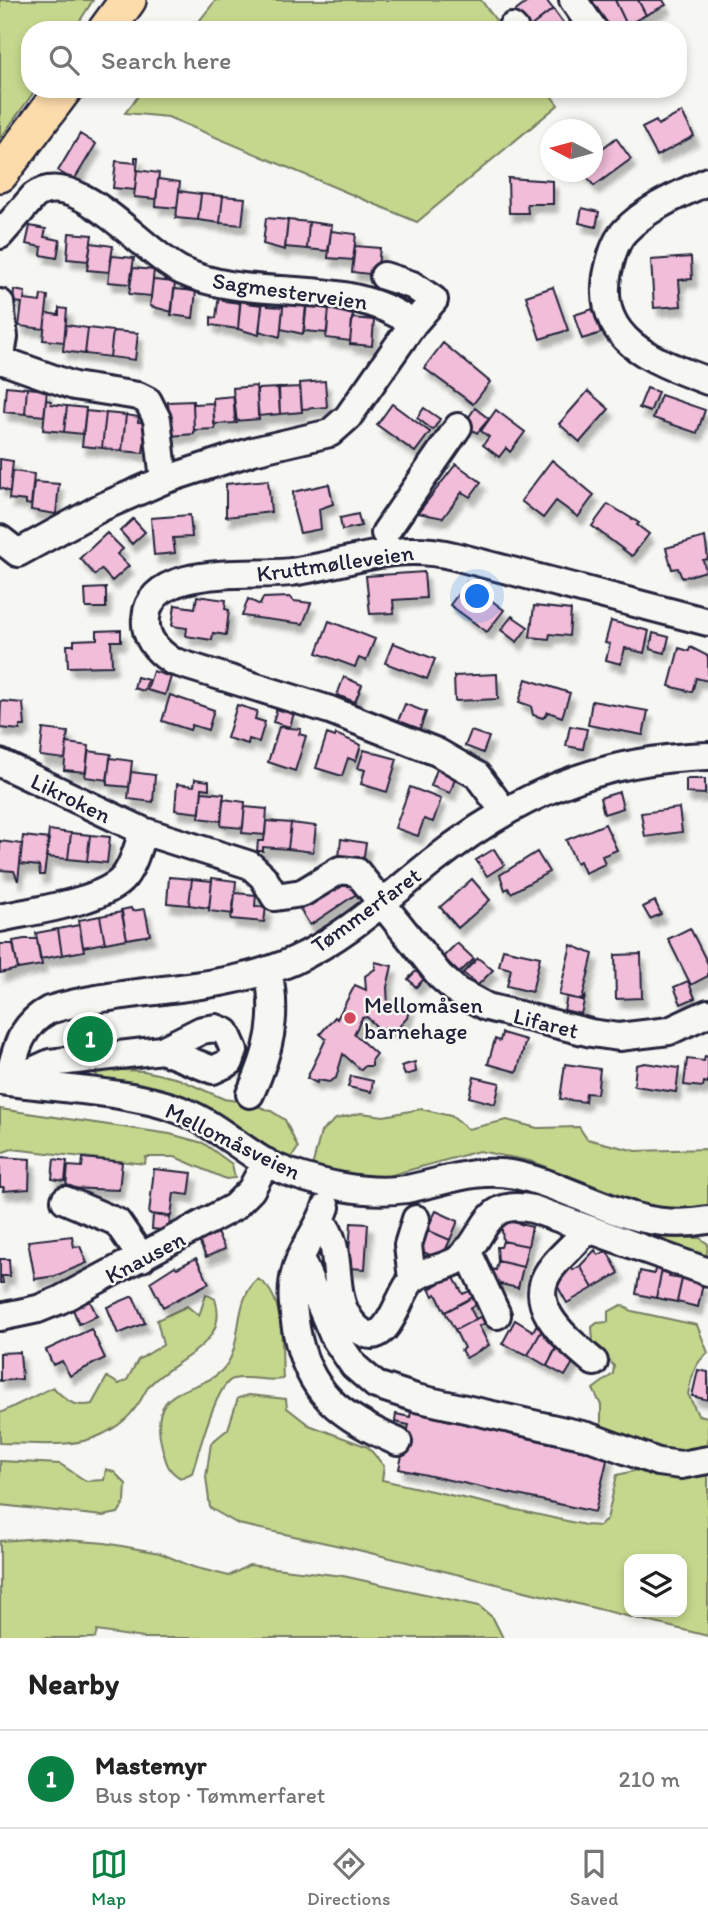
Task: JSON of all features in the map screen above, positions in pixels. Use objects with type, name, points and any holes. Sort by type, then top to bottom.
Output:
[{"type":"main road","points":[[113,21],[128,0]]},
{"type":"main road","points":[[0,174],[57,98]]},
{"type":"street","points":[[573,0],[588,21]]},
{"type":"street","points":[[708,181],[653,208],[624,232],[613,251],[604,295],[610,317],[628,341],[653,361],[708,381]]},
{"type":"street","name":"Sagmesterveien","points":[[0,235],[40,191],[61,188],[88,199],[153,253],[192,275],[227,283],[317,291],[362,299],[388,308],[412,324]]},
{"type":"street","points":[[0,539],[18,553],[102,507],[164,480],[337,428],[412,324],[433,300],[412,285],[384,276]]},
{"type":"street","points":[[0,303],[4,337],[0,361],[81,388],[138,396],[148,401],[157,419],[164,480]]},
{"type":"street","points":[[384,531],[458,427]]},
{"type":"street","name":"Kruttmølleveien","points":[[504,811],[484,782],[454,760],[330,710],[182,666],[154,646],[146,631],[146,614],[152,599],[163,588],[178,581],[293,572],[384,531],[440,552],[708,622]]},
{"type":"street","name":"Tømmerfaret","points":[[4,1082],[24,1031],[31,1021],[49,1010],[268,970],[320,948],[382,904],[451,848],[504,811],[536,794],[599,771],[658,759],[708,756]]},
{"type":"street","name":"Likroken","points":[[0,763],[143,831],[250,865],[263,877],[275,897]]},
{"type":"street","points":[[0,918],[109,889],[128,872],[143,831]]},
{"type":"street","name":"Lifaret","points":[[275,897],[295,896],[333,873],[345,869],[361,875],[449,984],[466,997],[499,1011],[591,1033],[628,1037],[669,1031],[708,1013]]},
{"type":"street","points":[[250,1094],[265,1060],[273,1029],[268,970]]},
{"type":"street","points":[[4,1082],[50,1063],[162,1050]]},
{"type":"street","name":"Mellomåsveien","points":[[4,1082],[174,1108],[210,1125],[266,1162],[331,1185],[389,1191],[477,1173],[505,1173],[531,1179],[604,1208],[645,1220],[667,1224],[708,1220]]},
{"type":"street","name":"Knausen","points":[[0,1317],[49,1305],[234,1207],[251,1190],[266,1162]]},
{"type":"street","points":[[331,1185],[321,1221],[300,1258],[294,1278],[293,1302],[298,1341],[310,1377],[323,1394],[348,1415],[398,1442]]},
{"type":"street","points":[[65,1200],[117,1222],[142,1258]]},
{"type":"street","points":[[412,1279],[456,1261],[467,1250],[486,1220],[511,1208],[533,1209],[708,1272]]},
{"type":"street","points":[[321,1221],[335,1243],[340,1298],[360,1331],[371,1334],[382,1332],[412,1279],[408,1245],[416,1219]]},
{"type":"street","points":[[586,1230],[548,1273],[542,1298],[550,1318],[594,1362]]},
{"type":"street","points":[[467,1250],[497,1315]]},
{"type":"street","points":[[300,1258],[334,1337],[354,1366],[376,1385],[416,1398],[587,1436],[658,1462],[681,1465],[708,1460]]},
{"type":"green space","points":[[0,0],[93,0],[80,21],[21,21],[21,98],[30,98],[0,139]]},
{"type":"green space","points":[[216,0],[481,0],[496,21],[199,21]]},
{"type":"green space","points":[[137,98],[553,98],[558,105],[417,222],[168,117],[125,113]]},
{"type":"green space","points":[[100,1069],[144,1071],[179,1079],[224,1099],[249,1103],[271,1111],[285,1120],[298,1148],[292,1157],[283,1157],[234,1130],[195,1101],[153,1089],[100,1079],[94,1072]]},
{"type":"green space","points":[[0,1109],[170,1134],[203,1143],[232,1164],[235,1178],[226,1179],[175,1157],[146,1157],[145,1164],[12,1149],[0,1153]]},
{"type":"green space","points":[[421,1109],[451,1116],[468,1129],[507,1120],[537,1128],[579,1127],[587,1139],[636,1151],[708,1149],[708,1206],[680,1211],[645,1205],[530,1161],[479,1151],[377,1179],[312,1167],[321,1132],[336,1119],[361,1113],[384,1116]]},
{"type":"green space","points":[[651,1238],[700,1238],[708,1244],[706,1261]]},
{"type":"green space","points":[[258,1279],[267,1287],[278,1310],[283,1379],[239,1378],[227,1384],[214,1406],[192,1473],[181,1478],[170,1469],[162,1447],[159,1425],[162,1409],[169,1399],[217,1374],[227,1364],[235,1344],[245,1298]]},
{"type":"green space","points":[[206,1294],[215,1299],[218,1315],[215,1328],[207,1340],[159,1376],[149,1386],[135,1409],[117,1426],[101,1435],[77,1442],[0,1443],[0,1413],[53,1387],[70,1402],[92,1404],[107,1377],[119,1384],[127,1380],[138,1360],[163,1345],[157,1320],[187,1306],[199,1316]]},
{"type":"green space","points":[[621,1305],[632,1311],[697,1325],[708,1353],[692,1376],[688,1394],[698,1415],[708,1417],[708,1450],[694,1454],[601,1435],[601,1405],[593,1389],[613,1374],[614,1366],[593,1342],[592,1327],[597,1323],[608,1322],[608,1312]]},
{"type":"green space","points":[[249,1395],[286,1399],[287,1408],[309,1425],[368,1447],[384,1466],[382,1480],[585,1525],[600,1526],[607,1519],[617,1475],[638,1470],[663,1474],[708,1469],[708,1636],[631,1617],[687,1617],[687,1554],[624,1554],[624,1615],[354,1549],[238,1524],[210,1508],[206,1477],[211,1443],[228,1429],[238,1398]]},
{"type":"green space","points":[[0,1461],[60,1464],[86,1481],[104,1480],[106,1469],[114,1472],[126,1484],[125,1502],[118,1513],[103,1516],[0,1505]]},
{"type":"green space","points":[[42,1538],[105,1543],[160,1553],[193,1567],[229,1576],[249,1565],[343,1576],[479,1606],[493,1618],[503,1638],[143,1638],[97,1631],[95,1638],[0,1638],[0,1541]]},
{"type":"building","points":[[530,0],[546,0],[553,9],[538,21],[519,21],[513,13]]},
{"type":"building","points":[[592,0],[615,0],[625,21],[602,21]]},
{"type":"building","points":[[615,0],[638,0],[646,15],[635,21],[625,21]]},
{"type":"building","points":[[638,0],[663,0],[666,5],[646,15]]},
{"type":"building","points":[[553,9],[562,21],[538,21]]},
{"type":"building","points":[[682,112],[694,136],[657,156],[642,128],[656,121],[658,125]]},
{"type":"building","points":[[80,134],[96,144],[74,180],[58,171]]},
{"type":"building","points":[[616,138],[631,159],[603,179],[603,148]]},
{"type":"building","points":[[135,157],[138,157],[135,190],[113,188],[116,161],[135,163]]},
{"type":"building","points":[[137,170],[159,173],[156,199],[134,197]]},
{"type":"building","points":[[508,178],[553,182],[553,204],[527,204],[528,213],[509,213]]},
{"type":"building","points":[[158,179],[180,182],[177,208],[156,206]]},
{"type":"building","points":[[179,191],[201,194],[198,220],[176,218]]},
{"type":"building","points":[[201,194],[223,196],[220,223],[198,220]]},
{"type":"building","points":[[223,196],[245,198],[242,225],[220,223]]},
{"type":"building","points":[[582,208],[599,212],[596,227],[579,223]]},
{"type":"building","points":[[266,218],[288,220],[285,250],[263,244]]},
{"type":"building","points":[[288,220],[309,222],[307,249],[285,247]]},
{"type":"building","points":[[309,222],[332,225],[328,251],[307,249]]},
{"type":"building","points":[[30,226],[46,229],[44,237],[60,240],[57,258],[41,255],[42,247],[26,244]]},
{"type":"building","points":[[331,231],[356,234],[353,260],[328,258]]},
{"type":"building","points":[[69,233],[92,235],[88,261],[67,259]]},
{"type":"building","points":[[91,243],[113,246],[109,272],[87,270]]},
{"type":"building","points":[[355,246],[380,248],[377,275],[352,272]]},
{"type":"building","points":[[112,256],[134,258],[130,284],[108,282]]},
{"type":"building","points":[[691,257],[692,279],[679,280],[681,306],[654,308],[651,260]]},
{"type":"building","points":[[133,268],[154,270],[151,296],[129,294]]},
{"type":"building","points":[[153,280],[175,282],[172,312],[150,306]]},
{"type":"building","points":[[553,287],[568,330],[540,339],[526,296]]},
{"type":"building","points":[[174,289],[196,291],[193,318],[171,315]]},
{"type":"building","points":[[14,290],[25,292],[24,300],[40,302],[41,295],[48,296],[44,329],[19,326],[22,303],[13,302]]},
{"type":"building","points":[[219,294],[224,295],[223,301],[240,303],[238,329],[211,325],[211,317],[216,318]]},
{"type":"building","points":[[241,297],[247,298],[247,303],[262,305],[259,335],[238,329]]},
{"type":"building","points":[[284,297],[306,305],[303,334],[281,329]]},
{"type":"building","points":[[263,300],[269,300],[268,306],[283,307],[280,337],[259,331]]},
{"type":"building","points":[[307,302],[329,307],[327,333],[304,331]]},
{"type":"building","points":[[59,308],[67,309],[64,342],[43,340],[46,313],[59,315]]},
{"type":"building","points":[[329,309],[353,315],[350,341],[326,338]]},
{"type":"building","points":[[593,309],[601,333],[582,339],[574,315]]},
{"type":"building","points":[[352,318],[374,320],[372,346],[350,344]]},
{"type":"building","points":[[66,325],[88,328],[85,354],[63,351]]},
{"type":"building","points":[[88,328],[113,331],[110,357],[85,354]]},
{"type":"building","points":[[113,331],[138,333],[135,360],[110,357]]},
{"type":"building","points":[[443,343],[490,382],[473,404],[424,368]]},
{"type":"building","points":[[325,381],[327,407],[302,409],[300,383]]},
{"type":"building","points":[[6,386],[27,388],[25,414],[4,412]]},
{"type":"building","points":[[256,386],[259,419],[235,421],[233,388]]},
{"type":"building","points":[[300,387],[302,412],[280,414],[278,388]]},
{"type":"building","points":[[27,388],[47,390],[44,416],[25,414]]},
{"type":"building","points":[[279,388],[280,414],[258,416],[257,389]]},
{"type":"building","points":[[647,388],[658,392],[650,412],[639,408]]},
{"type":"building","points":[[588,391],[609,409],[580,442],[559,424]]},
{"type":"building","points":[[661,395],[705,410],[697,433],[653,418]]},
{"type":"building","points":[[234,396],[237,423],[214,424],[213,398]]},
{"type":"building","points":[[46,400],[51,401],[51,404],[67,406],[64,432],[43,430]]},
{"type":"building","points":[[193,401],[194,434],[170,436],[168,402]]},
{"type":"building","points":[[213,403],[215,429],[194,430],[193,404]]},
{"type":"building","points":[[392,404],[430,432],[415,452],[377,425]]},
{"type":"building","points":[[67,406],[86,408],[83,434],[64,432]]},
{"type":"building","points":[[424,408],[440,419],[433,430],[417,418]]},
{"type":"building","points":[[475,408],[489,419],[477,433],[464,424]]},
{"type":"building","points":[[496,410],[525,432],[510,452],[506,448],[499,457],[483,445],[489,437],[481,431]]},
{"type":"building","points":[[86,411],[106,413],[102,448],[82,446]]},
{"type":"building","points":[[106,413],[126,415],[122,451],[102,448]]},
{"type":"building","points":[[126,415],[139,417],[138,422],[147,423],[143,453],[122,451]]},
{"type":"building","points":[[0,459],[13,461],[10,492],[0,488]]},
{"type":"building","points":[[552,460],[594,495],[578,517],[556,501],[543,518],[521,501]]},
{"type":"building","points":[[456,464],[481,482],[470,497],[462,492],[443,518],[418,513]]},
{"type":"building","points":[[12,471],[34,474],[31,505],[26,504],[26,501],[9,499]]},
{"type":"building","points":[[268,480],[271,512],[226,517],[226,484]]},
{"type":"building","points":[[34,482],[59,484],[56,514],[31,510]]},
{"type":"building","points":[[329,484],[333,504],[319,509],[321,529],[300,533],[294,511],[293,492]]},
{"type":"building","points":[[608,504],[639,523],[637,525],[649,534],[632,556],[592,526]]},
{"type":"building","points":[[358,514],[361,526],[342,530],[340,518]]},
{"type":"building","points":[[190,515],[192,537],[173,538],[175,553],[154,555],[151,518]]},
{"type":"building","points":[[133,519],[145,532],[132,544],[120,531]]},
{"type":"building","points":[[107,533],[123,549],[117,554],[129,566],[112,581],[101,569],[95,575],[80,558]]},
{"type":"building","points":[[705,537],[708,559],[703,560],[706,571],[682,578],[678,568],[672,569],[666,548]]},
{"type":"building","points":[[424,572],[426,598],[393,600],[394,613],[370,614],[366,576]]},
{"type":"building","points":[[467,582],[504,610],[487,632],[450,605]]},
{"type":"building","points":[[106,588],[106,608],[86,608],[85,589]]},
{"type":"building","points":[[197,596],[226,600],[225,609],[229,610],[226,635],[213,633],[212,640],[186,636],[187,628],[172,626],[175,605],[195,608]]},
{"type":"building","points":[[290,597],[294,601],[311,603],[303,624],[242,616],[248,599],[260,605],[263,598]]},
{"type":"building","points":[[534,606],[571,610],[569,636],[550,634],[549,639],[530,637]]},
{"type":"building","points":[[512,616],[528,627],[517,642],[501,630]]},
{"type":"building","points":[[329,621],[375,639],[366,661],[359,658],[355,667],[317,653]]},
{"type":"building","points":[[611,621],[649,631],[644,653],[625,648],[621,664],[606,660],[610,644],[605,643]]},
{"type":"building","points":[[121,630],[121,641],[111,641],[112,666],[68,667],[67,645],[74,645],[74,640],[97,639],[97,631]]},
{"type":"building","points":[[653,633],[669,637],[665,653],[650,649]]},
{"type":"building","points":[[393,643],[435,659],[427,679],[385,663]]},
{"type":"building","points":[[690,647],[708,656],[708,681],[696,678],[692,692],[669,686],[679,648],[689,651]]},
{"type":"building","points":[[153,671],[171,677],[165,695],[147,690]]},
{"type":"building","points":[[497,674],[498,699],[455,701],[454,676]]},
{"type":"building","points":[[137,677],[148,680],[144,691],[134,688]]},
{"type":"building","points":[[344,677],[362,685],[355,702],[337,695]]},
{"type":"building","points":[[526,679],[570,693],[562,717],[548,712],[543,718],[533,715],[531,706],[519,702]]},
{"type":"building","points":[[170,695],[214,710],[208,730],[192,725],[190,730],[162,721]]},
{"type":"building","points":[[1,701],[23,703],[25,726],[20,726],[20,730],[0,728]]},
{"type":"building","points":[[592,701],[648,711],[643,735],[588,725]]},
{"type":"building","points":[[405,704],[426,712],[420,729],[398,721]]},
{"type":"building","points":[[237,705],[257,711],[255,719],[265,722],[259,742],[249,739],[248,744],[227,738]]},
{"type":"building","points":[[277,708],[294,713],[290,727],[273,722]]},
{"type":"building","points":[[570,726],[587,729],[583,749],[566,746]]},
{"type":"building","points":[[279,727],[301,729],[299,734],[306,736],[295,771],[268,762]]},
{"type":"building","points":[[43,729],[68,732],[65,759],[40,756]]},
{"type":"building","points":[[471,731],[489,737],[483,753],[465,746]]},
{"type":"building","points":[[327,734],[335,737],[336,734],[361,745],[356,761],[348,758],[342,776],[316,768]]},
{"type":"building","points":[[67,743],[89,746],[86,772],[64,770]]},
{"type":"building","points":[[364,750],[397,759],[387,792],[361,784],[365,770],[358,768]]},
{"type":"building","points":[[88,751],[111,754],[107,780],[85,777]]},
{"type":"building","points":[[110,758],[132,761],[129,787],[107,785]]},
{"type":"building","points":[[437,769],[456,776],[450,793],[431,786]]},
{"type":"building","points":[[131,772],[155,775],[153,802],[128,799]]},
{"type":"building","points":[[195,779],[209,781],[209,789],[202,788],[200,813],[175,810],[177,784],[194,786]]},
{"type":"building","points":[[686,779],[705,779],[705,794],[686,793]]},
{"type":"building","points":[[410,787],[441,799],[433,822],[424,819],[418,836],[395,828]]},
{"type":"building","points":[[202,792],[224,794],[221,821],[199,818]]},
{"type":"building","points":[[619,792],[623,808],[604,814],[600,798]]},
{"type":"building","points":[[223,799],[245,802],[243,828],[221,826]]},
{"type":"building","points":[[245,807],[267,809],[265,835],[242,833]]},
{"type":"building","points":[[679,808],[682,832],[645,837],[641,813]]},
{"type":"building","points":[[266,821],[291,823],[288,849],[263,847],[263,851],[257,851],[258,841],[264,841]]},
{"type":"building","points":[[291,823],[316,826],[313,852],[288,849]]},
{"type":"building","points":[[605,824],[617,850],[602,856],[605,864],[585,873],[580,861],[576,863],[566,840]]},
{"type":"building","points":[[49,830],[71,833],[68,859],[46,857]]},
{"type":"building","points":[[71,833],[90,835],[87,861],[68,859]]},
{"type":"building","points":[[90,835],[110,837],[107,863],[87,861]]},
{"type":"building","points":[[23,836],[49,839],[44,875],[40,875],[39,866],[20,864]]},
{"type":"building","points":[[341,839],[366,843],[363,861],[339,857]]},
{"type":"building","points":[[0,841],[22,844],[18,881],[14,871],[0,870]]},
{"type":"building","points":[[494,849],[504,865],[487,876],[476,860]]},
{"type":"building","points":[[537,852],[549,872],[511,893],[508,888],[505,890],[500,875]]},
{"type":"building","points":[[169,877],[192,879],[189,905],[167,903]]},
{"type":"building","points":[[212,878],[236,881],[233,914],[209,911]]},
{"type":"building","points":[[348,878],[358,893],[310,925],[300,909]]},
{"type":"building","points":[[192,879],[212,881],[209,908],[189,905]]},
{"type":"building","points":[[472,879],[490,900],[458,928],[440,907]]},
{"type":"building","points":[[235,893],[256,895],[255,906],[266,907],[264,922],[231,919]]},
{"type":"building","points":[[655,901],[661,914],[650,919],[643,907]]},
{"type":"building","points":[[131,908],[132,911],[145,909],[150,935],[127,939],[121,910]]},
{"type":"building","points":[[122,912],[127,939],[105,943],[100,916]]},
{"type":"building","points":[[100,916],[105,943],[83,947],[79,920]]},
{"type":"building","points":[[79,925],[84,951],[62,955],[58,929]]},
{"type":"building","points":[[690,928],[708,964],[708,976],[691,985],[668,939]]},
{"type":"building","points":[[58,929],[62,955],[40,959],[36,933]]},
{"type":"building","points":[[37,939],[42,965],[18,969],[13,941]]},
{"type":"building","points":[[457,943],[474,959],[459,973],[443,957]]},
{"type":"building","points":[[0,944],[13,944],[18,969],[0,973]]},
{"type":"building","points":[[571,945],[593,954],[582,1000],[559,995]]},
{"type":"building","points":[[503,949],[540,957],[532,992],[507,986],[511,969],[499,966]]},
{"type":"building","points":[[641,954],[642,998],[616,999],[615,955]]},
{"type":"building","points":[[478,958],[493,970],[478,985],[463,973]]},
{"type":"building","points":[[375,962],[392,966],[387,987],[388,1007],[410,1006],[407,1018],[397,1029],[379,1029],[367,1017],[362,1018],[354,1034],[376,1054],[372,1059],[372,1066],[365,1066],[361,1070],[343,1054],[336,1078],[329,1082],[318,1080],[317,1083],[307,1078],[326,1039],[320,1034],[335,1017],[337,1019],[355,985],[366,990],[365,976],[375,969]]},
{"type":"building","points":[[416,971],[424,979],[416,987],[408,979]]},
{"type":"building","points":[[688,981],[695,998],[681,1004],[674,987]]},
{"type":"building","points":[[567,997],[582,1000],[585,997],[581,1014],[564,1010]]},
{"type":"building","points":[[502,1033],[526,1040],[517,1072],[488,1064],[495,1039],[500,1041]]},
{"type":"building","points":[[705,1056],[708,1057],[708,1083],[704,1082],[703,1087],[684,1085],[687,1059],[704,1061]]},
{"type":"building","points":[[415,1062],[416,1072],[405,1075],[401,1066]]},
{"type":"building","points":[[645,1063],[679,1068],[676,1092],[634,1086],[636,1065]]},
{"type":"building","points":[[565,1064],[600,1069],[597,1094],[586,1093],[585,1102],[560,1099]]},
{"type":"building","points":[[351,1076],[373,1081],[371,1092],[348,1087]]},
{"type":"building","points":[[474,1077],[500,1083],[495,1104],[469,1097]]},
{"type":"building","points":[[0,1157],[30,1159],[29,1189],[3,1191],[4,1187],[0,1187]]},
{"type":"building","points":[[83,1158],[122,1162],[119,1190],[66,1188],[68,1166],[82,1167]]},
{"type":"building","points":[[54,1159],[67,1161],[65,1181],[52,1179]]},
{"type":"building","points":[[154,1169],[192,1173],[189,1195],[174,1193],[171,1216],[149,1214]]},
{"type":"building","points":[[436,1211],[458,1221],[450,1240],[418,1226],[421,1219],[430,1223]]},
{"type":"building","points":[[153,1215],[170,1217],[169,1231],[152,1229]]},
{"type":"building","points":[[501,1219],[532,1227],[528,1246],[503,1241]]},
{"type":"building","points":[[351,1223],[368,1224],[365,1269],[348,1268]]},
{"type":"building","points":[[418,1226],[450,1240],[441,1260],[419,1250]]},
{"type":"building","points":[[217,1233],[225,1249],[206,1257],[199,1241]]},
{"type":"building","points":[[72,1236],[74,1247],[80,1246],[87,1263],[55,1276],[35,1279],[28,1241]]},
{"type":"building","points":[[503,1241],[528,1246],[523,1267],[498,1261],[497,1247],[501,1247]]},
{"type":"building","points":[[595,1250],[598,1255],[607,1251],[619,1273],[593,1288],[580,1266]]},
{"type":"building","points":[[196,1258],[209,1283],[163,1307],[150,1282],[175,1266],[177,1268]]},
{"type":"building","points":[[0,1259],[9,1259],[10,1276],[2,1276],[3,1283],[0,1283]]},
{"type":"building","points":[[498,1261],[523,1267],[518,1288],[487,1281],[490,1269],[496,1270]]},
{"type":"building","points":[[656,1264],[663,1265],[656,1298],[636,1294],[640,1271],[654,1274]]},
{"type":"building","points":[[663,1265],[671,1267],[669,1277],[682,1279],[677,1302],[656,1298]]},
{"type":"building","points":[[571,1266],[573,1270],[580,1266],[593,1288],[567,1303],[554,1280]]},
{"type":"building","points":[[684,1269],[691,1271],[689,1281],[703,1284],[698,1307],[677,1302]]},
{"type":"building","points":[[453,1276],[463,1294],[476,1288],[479,1294],[445,1312],[436,1294],[433,1296],[429,1289]]},
{"type":"building","points":[[479,1294],[483,1301],[470,1308],[476,1319],[455,1330],[445,1312]]},
{"type":"building","points":[[133,1296],[145,1323],[118,1334],[107,1307]]},
{"type":"building","points":[[89,1299],[97,1316],[79,1324],[72,1307]]},
{"type":"building","points":[[489,1312],[493,1320],[479,1326],[489,1345],[466,1358],[455,1330]]},
{"type":"building","points":[[540,1319],[546,1323],[528,1355],[502,1344],[515,1320],[533,1331]]},
{"type":"building","points":[[546,1323],[554,1327],[547,1339],[557,1345],[547,1366],[528,1355]]},
{"type":"building","points":[[91,1329],[105,1358],[70,1376],[62,1361],[53,1365],[46,1350]]},
{"type":"building","points":[[560,1341],[577,1356],[565,1376],[547,1366]]},
{"type":"building","points":[[20,1352],[22,1379],[0,1381],[0,1353]]},
{"type":"building","points":[[698,1370],[708,1372],[708,1400],[692,1396]]},
{"type":"building","points":[[411,1412],[608,1456],[595,1512],[399,1469],[409,1425],[395,1422],[396,1414],[410,1417]]},
{"type":"place","name":"Mellomåsen barnehage","points":[[350,1018]]},
{"type":"place","name":"Mastemyr","points":[[90,1039]]}]
